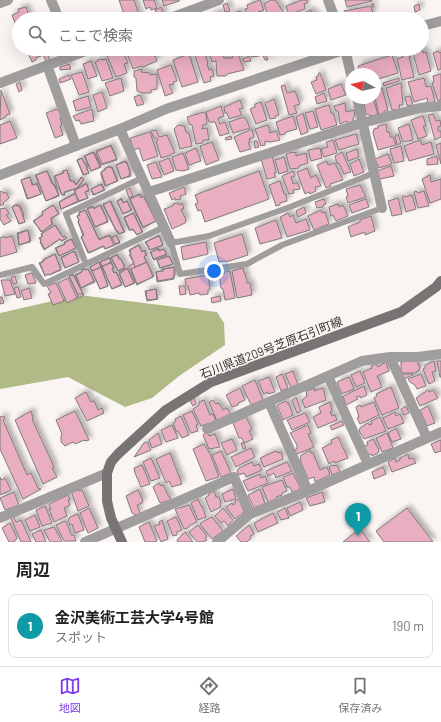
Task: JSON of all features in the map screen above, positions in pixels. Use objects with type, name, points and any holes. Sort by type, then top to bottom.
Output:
[{"type":"main road","name":"石川県道209号芝原石引町線","points":[[122,542],[111,518],[107,501],[107,473],[111,462],[118,454],[166,410],[211,382],[401,312],[436,287],[441,281]]},
{"type":"street","points":[[0,3],[8,0]]},
{"type":"street","points":[[52,0],[56,12]]},
{"type":"street","points":[[187,12],[219,0]]},
{"type":"street","points":[[328,0],[332,12]]},
{"type":"street","points":[[429,24],[441,21]]},
{"type":"street","points":[[0,83],[47,66],[66,56]]},
{"type":"street","points":[[0,175],[120,129],[166,109],[325,56]]},
{"type":"street","points":[[347,56],[350,68]]},
{"type":"street","points":[[47,66],[76,146]]},
{"type":"street","points":[[357,104],[382,208]]},
{"type":"street","points":[[149,192],[362,123],[420,108],[441,107]]},
{"type":"street","points":[[120,129],[171,243]]},
{"type":"street","points":[[207,429],[362,361],[390,357],[418,357],[441,354]]},
{"type":"street","points":[[390,357],[427,438]]},
{"type":"street","points":[[328,376],[368,464]]},
{"type":"street","points":[[269,402],[308,491]]},
{"type":"street","points":[[217,542],[250,514],[308,491],[441,432]]},
{"type":"street","points":[[0,518],[107,473]]},
{"type":"street","points":[[85,542],[234,477],[250,514]]},
{"type":"lane","points":[[374,173],[290,207],[209,236],[171,243],[180,274],[247,264],[282,245],[382,208]]},
{"type":"lane","points":[[86,264],[66,214],[142,178]]},
{"type":"lane","points":[[0,275],[32,268],[44,284],[164,227]]},
{"type":"green space","points":[[79,295],[217,312],[224,323],[225,345],[179,376],[152,398],[125,407],[68,377],[0,389],[0,313]]},
{"type":"building","points":[[119,0],[134,0],[138,12],[123,12]]},
{"type":"building","points":[[143,0],[154,0],[157,8],[151,10],[150,7],[146,9]]},
{"type":"building","points":[[162,0],[179,0],[179,1],[164,6]]},
{"type":"building","points":[[260,0],[264,10],[258,12],[246,12],[245,9],[248,8],[247,5]]},
{"type":"building","points":[[271,0],[275,0],[283,12],[267,12],[264,4]]},
{"type":"building","points":[[302,0],[307,0],[308,2],[304,4],[305,9],[297,12],[288,12],[286,6]]},
{"type":"building","points":[[345,0],[372,0],[372,1],[347,7]]},
{"type":"building","points":[[227,3],[230,11],[225,12],[223,5]]},
{"type":"building","points":[[373,3],[374,7],[371,7],[373,12],[344,11],[371,6]]},
{"type":"building","points":[[419,4],[420,10],[415,12],[414,6]]},
{"type":"building","points":[[26,7],[28,12],[19,12],[18,9]]},
{"type":"building","points":[[161,7],[163,12],[156,12],[155,10]]},
{"type":"building","points":[[438,51],[439,53],[441,52],[441,69],[438,70],[433,53]]},
{"type":"building","points":[[29,56],[41,56],[36,58],[36,60],[32,62]]},
{"type":"building","points":[[44,56],[48,56],[50,60],[46,61]]},
{"type":"building","points":[[107,56],[124,56],[128,63],[124,64],[127,73],[116,77]]},
{"type":"building","points":[[128,56],[155,56],[157,61],[143,67],[141,66],[133,69]]},
{"type":"building","points":[[184,56],[190,56],[198,82],[182,87],[173,60]]},
{"type":"building","points":[[195,56],[206,56],[209,70],[212,69],[214,76],[210,77],[211,81],[204,83]]},
{"type":"building","points":[[210,56],[233,58],[232,56],[239,56],[244,70],[227,74],[226,76],[217,76],[216,61],[212,62]]},
{"type":"building","points":[[249,56],[251,61],[244,62],[243,59]]},
{"type":"building","points":[[263,56],[267,56],[268,60],[265,60]]},
{"type":"building","points":[[392,56],[398,73],[381,78],[381,68],[358,68],[358,66]]},
{"type":"building","points":[[411,56],[409,57],[414,77],[402,80],[397,59]]},
{"type":"building","points":[[414,56],[427,56],[431,71],[419,75]]},
{"type":"building","points":[[101,59],[106,59],[113,78],[102,81],[95,62]]},
{"type":"building","points":[[91,61],[97,76],[88,79],[83,64]]},
{"type":"building","points":[[69,64],[71,69],[60,70],[60,67]]},
{"type":"building","points":[[171,65],[177,81],[173,82],[174,84],[169,85],[173,93],[165,96],[157,70]]},
{"type":"building","points":[[142,69],[141,72],[150,73],[150,75],[157,74],[157,89],[151,90],[151,93],[141,93],[137,91],[134,71]]},
{"type":"building","points":[[82,72],[89,92],[79,95],[71,75]]},
{"type":"building","points":[[319,73],[326,90],[316,94],[311,82],[317,80],[316,77]]},
{"type":"building","points":[[441,74],[441,100],[438,101],[432,83],[434,82],[433,76]]},
{"type":"building","points":[[69,75],[71,79],[60,83],[59,79]]},
{"type":"building","points":[[121,78],[124,91],[110,96],[105,83]]},
{"type":"building","points":[[399,78],[399,81],[384,86],[383,83]]},
{"type":"building","points":[[424,78],[426,87],[431,86],[435,102],[424,104],[428,101],[427,98],[414,102],[408,82]]},
{"type":"building","points":[[20,82],[22,90],[19,92],[16,84]]},
{"type":"building","points":[[401,83],[403,105],[399,105],[400,109],[392,110],[386,88]]},
{"type":"building","points":[[341,84],[345,95],[331,100],[328,89]]},
{"type":"building","points":[[285,85],[287,93],[295,91],[300,104],[294,106],[297,113],[289,115],[281,86]]},
{"type":"building","points":[[381,88],[388,111],[384,111],[384,114],[379,115],[376,104],[381,104]]},
{"type":"building","points":[[1,90],[10,114],[6,115],[6,117],[0,120]]},
{"type":"building","points":[[102,92],[107,108],[98,112],[93,95]]},
{"type":"building","points":[[324,93],[327,101],[317,104],[315,97]]},
{"type":"building","points":[[140,95],[144,104],[137,106],[134,97]]},
{"type":"building","points":[[88,96],[91,107],[76,111],[73,101]]},
{"type":"building","points":[[410,96],[413,105],[407,106],[405,97]]},
{"type":"building","points":[[274,99],[279,115],[275,116],[276,118],[270,119],[265,103]]},
{"type":"building","points":[[240,100],[243,108],[239,109],[242,115],[229,119],[227,113],[225,113],[224,107]]},
{"type":"building","points":[[261,102],[267,120],[256,124],[250,109],[255,107],[255,104]]},
{"type":"building","points":[[345,103],[346,112],[354,110],[355,116],[353,118],[353,122],[348,123],[347,121],[340,124],[338,111],[336,111],[334,106]]},
{"type":"building","points":[[364,104],[375,104],[378,115],[372,116],[366,114]]},
{"type":"building","points":[[329,105],[337,125],[321,130],[315,109]]},
{"type":"building","points":[[221,106],[224,116],[218,118],[220,124],[225,122],[229,133],[220,136],[215,122],[209,122],[206,112]]},
{"type":"building","points":[[59,109],[62,125],[60,126],[63,135],[55,138],[46,113]]},
{"type":"building","points":[[92,109],[94,121],[81,124],[79,120],[76,121],[73,116]]},
{"type":"building","points":[[313,111],[318,127],[310,129],[305,113]]},
{"type":"building","points":[[204,112],[206,114],[207,124],[203,125],[202,129],[207,128],[209,140],[203,140],[203,143],[196,144],[192,125],[189,124],[187,117]]},
{"type":"building","points":[[303,113],[308,132],[301,135],[296,117]]},
{"type":"building","points":[[433,114],[436,121],[440,120],[441,126],[438,127],[438,131],[441,131],[441,137],[435,140],[428,115]]},
{"type":"building","points":[[293,116],[297,129],[280,135],[276,122]]},
{"type":"building","points":[[423,116],[426,126],[423,126],[427,136],[418,139],[411,120]]},
{"type":"building","points":[[244,117],[250,128],[233,133],[229,122]]},
{"type":"building","points":[[10,121],[17,138],[0,144],[0,125]]},
{"type":"building","points":[[386,124],[387,132],[390,133],[390,137],[393,137],[396,145],[378,150],[373,133],[374,129],[378,128],[378,126]]},
{"type":"building","points":[[409,124],[413,140],[403,142],[398,128]]},
{"type":"building","points":[[178,125],[184,126],[186,132],[189,133],[192,146],[180,149],[174,129]]},
{"type":"building","points":[[268,125],[270,133],[276,131],[280,140],[271,142],[265,141],[265,145],[261,146],[255,129]]},
{"type":"building","points":[[252,129],[254,137],[249,139],[250,142],[248,143],[251,149],[240,152],[234,137]]},
{"type":"building","points":[[156,130],[159,137],[167,135],[175,153],[161,158],[156,141],[158,140],[157,138],[154,138],[151,131]]},
{"type":"building","points":[[150,132],[158,156],[143,161],[139,148],[134,150],[130,138]]},
{"type":"building","points":[[356,134],[359,144],[339,150],[335,140]]},
{"type":"building","points":[[398,134],[401,143],[397,145],[395,136]]},
{"type":"building","points":[[231,136],[232,139],[226,140],[225,138]]},
{"type":"building","points":[[333,140],[337,153],[324,157],[321,149],[328,147],[326,142]]},
{"type":"building","points":[[420,140],[422,145],[431,142],[434,154],[409,161],[404,146]]},
{"type":"building","points":[[254,141],[257,141],[259,147],[255,148]]},
{"type":"building","points":[[212,142],[219,160],[206,165],[200,146]]},
{"type":"building","points":[[441,143],[441,164],[436,145]]},
{"type":"building","points":[[111,145],[117,159],[102,164],[97,152]]},
{"type":"building","points":[[111,146],[117,160],[101,165],[96,154],[97,150]]},
{"type":"building","points":[[401,146],[404,161],[394,163],[390,149]]},
{"type":"building","points":[[196,148],[201,161],[189,165],[185,153]]},
{"type":"building","points":[[320,148],[322,158],[311,161],[308,150]]},
{"type":"building","points":[[357,149],[359,157],[348,161],[346,153]]},
{"type":"building","points":[[93,152],[100,167],[91,171],[84,156]]},
{"type":"building","points":[[94,152],[101,167],[91,171],[85,156]]},
{"type":"building","points":[[296,152],[296,156],[306,153],[308,163],[299,166],[299,168],[290,169],[286,154]]},
{"type":"building","points":[[342,152],[351,172],[344,174],[339,163],[337,164],[335,156]]},
{"type":"building","points":[[183,153],[189,169],[183,171],[176,170],[172,157]]},
{"type":"building","points":[[388,154],[392,164],[379,168],[375,159]]},
{"type":"building","points":[[272,155],[276,172],[274,173],[276,177],[267,179],[261,159]]},
{"type":"building","points":[[437,156],[438,164],[427,165],[427,159]]},
{"type":"building","points":[[284,157],[288,171],[279,174],[275,160]]},
{"type":"building","points":[[82,158],[89,173],[84,175],[77,160]]},
{"type":"building","points":[[82,158],[88,167],[86,168],[89,173],[83,175],[77,160]]},
{"type":"building","points":[[169,158],[174,171],[164,175],[159,162]]},
{"type":"building","points":[[359,159],[364,172],[354,176],[350,164]]},
{"type":"building","points":[[124,161],[127,162],[131,176],[121,179],[116,165]]},
{"type":"building","points":[[327,161],[328,165],[335,163],[343,180],[330,184],[331,186],[326,188],[317,165]]},
{"type":"building","points":[[124,162],[127,163],[130,172],[129,176],[121,179],[116,165]]},
{"type":"building","points":[[156,162],[162,177],[152,179],[147,165]]},
{"type":"building","points":[[109,166],[112,167],[118,181],[105,186],[101,172]]},
{"type":"building","points":[[391,166],[394,176],[380,179],[377,171]]},
{"type":"building","points":[[105,168],[112,168],[117,181],[106,186],[101,172],[105,170]]},
{"type":"building","points":[[307,168],[311,178],[316,175],[321,186],[315,187],[316,191],[310,194],[309,192],[305,194],[297,172]]},
{"type":"building","points":[[67,170],[71,181],[74,181],[76,185],[81,177],[84,179],[77,188],[64,193],[65,195],[62,195],[55,176],[64,173],[63,171]]},
{"type":"building","points":[[67,170],[70,181],[73,181],[76,185],[82,177],[84,179],[78,188],[64,192],[65,194],[62,195],[59,188],[57,188],[54,176]]},
{"type":"building","points":[[47,171],[59,195],[46,201],[36,175]]},
{"type":"building","points":[[47,171],[59,196],[46,201],[35,175]]},
{"type":"building","points":[[259,171],[269,199],[205,222],[201,210],[198,211],[195,204],[198,203],[195,195]]},
{"type":"building","points":[[293,171],[295,176],[291,177],[293,184],[297,182],[300,189],[293,190],[294,193],[289,194],[282,176]]},
{"type":"building","points":[[430,175],[431,182],[441,179],[441,199],[430,203],[422,179]]},
{"type":"building","points":[[30,177],[33,185],[37,183],[41,194],[28,199],[21,180]]},
{"type":"building","points":[[30,177],[32,185],[37,184],[41,194],[27,199],[21,180]]},
{"type":"building","points":[[280,181],[284,194],[286,194],[287,201],[276,206],[269,185]]},
{"type":"building","points":[[86,183],[89,190],[85,192],[88,198],[79,201],[74,190]]},
{"type":"building","points":[[87,184],[89,191],[85,192],[88,198],[61,209],[59,202],[75,194],[75,190]]},
{"type":"building","points":[[101,184],[104,190],[93,195],[91,189]]},
{"type":"building","points":[[102,184],[105,190],[94,195],[91,189]]},
{"type":"building","points":[[360,185],[366,197],[348,203],[346,189]]},
{"type":"building","points":[[184,187],[186,194],[180,196],[181,199],[175,200],[175,198],[172,200],[169,193]]},
{"type":"building","points":[[130,188],[133,196],[129,198],[126,190]]},
{"type":"building","points":[[1,191],[4,193],[6,192],[9,198],[0,206],[0,192]]},
{"type":"building","points":[[416,191],[418,193],[424,191],[429,206],[418,208],[414,192]]},
{"type":"building","points":[[75,193],[78,201],[61,209],[59,202]]},
{"type":"building","points":[[139,194],[141,198],[144,196],[156,221],[143,228],[129,199]]},
{"type":"building","points":[[141,194],[156,221],[143,227],[130,199]]},
{"type":"building","points":[[412,195],[416,209],[406,212],[402,196],[406,197]]},
{"type":"building","points":[[121,198],[123,203],[127,201],[132,210],[123,214],[117,201]]},
{"type":"building","points":[[398,198],[402,214],[392,216],[388,201]]},
{"type":"building","points":[[122,199],[123,203],[127,201],[131,210],[123,214],[117,201]]},
{"type":"building","points":[[324,199],[326,204],[323,205],[323,207],[317,208],[315,202]]},
{"type":"building","points":[[366,199],[369,207],[352,213],[349,205]]},
{"type":"building","points":[[110,201],[124,232],[119,234],[103,205]]},
{"type":"building","points":[[111,201],[125,232],[118,234],[103,204]]},
{"type":"building","points":[[178,203],[179,205],[182,203],[184,209],[181,209],[186,220],[185,223],[172,229],[164,209]]},
{"type":"building","points":[[16,204],[17,206],[20,206],[24,213],[23,216],[25,222],[19,224],[12,207]]},
{"type":"building","points":[[17,204],[18,206],[19,205],[25,222],[19,224],[12,207]]},
{"type":"building","points":[[338,204],[339,207],[343,205],[348,216],[336,221],[333,215],[331,216],[329,207]]},
{"type":"building","points":[[53,205],[59,214],[51,218],[53,224],[41,232],[34,221],[43,214],[42,212]]},
{"type":"building","points":[[53,205],[59,213],[51,219],[52,224],[42,232],[33,221],[43,215],[42,212]]},
{"type":"building","points":[[100,205],[108,221],[95,227],[87,209],[93,207],[94,209]]},
{"type":"building","points":[[101,205],[108,222],[95,227],[87,208],[93,206],[94,208]]},
{"type":"building","points":[[304,207],[306,213],[298,217],[296,211]]},
{"type":"building","points":[[5,208],[9,213],[6,215],[11,221],[4,225],[0,219],[0,209]]},
{"type":"building","points":[[85,210],[99,240],[110,235],[111,238],[116,235],[120,243],[105,249],[104,246],[89,253],[81,237],[83,236],[77,216],[79,215],[79,212]]},
{"type":"building","points":[[85,210],[99,239],[109,235],[114,245],[105,249],[103,246],[88,253],[81,237],[84,235],[77,216]]},
{"type":"building","points":[[321,210],[322,213],[325,212],[329,224],[314,230],[308,216]]},
{"type":"building","points":[[133,213],[143,232],[137,235],[133,230],[129,230],[124,218]]},
{"type":"building","points":[[134,213],[142,232],[137,235],[133,229],[130,230],[124,217]]},
{"type":"building","points":[[288,213],[290,217],[293,215],[296,223],[306,219],[310,230],[287,237],[280,217]]},
{"type":"building","points":[[371,216],[375,231],[365,235],[365,232],[351,237],[348,227]]},
{"type":"building","points":[[276,220],[282,238],[260,244],[255,228]]},
{"type":"building","points":[[55,225],[63,237],[65,236],[67,238],[61,241],[60,239],[45,249],[40,241],[42,236],[41,234]]},
{"type":"building","points":[[55,225],[63,237],[65,236],[67,238],[62,241],[60,239],[44,250],[39,238],[43,236],[41,234]]},
{"type":"building","points":[[28,230],[31,241],[19,245],[18,234]]},
{"type":"building","points":[[28,230],[30,242],[19,245],[17,233]]},
{"type":"building","points":[[242,234],[248,255],[226,262],[219,262],[214,243]]},
{"type":"building","points":[[116,235],[120,242],[115,244],[112,238]]},
{"type":"building","points":[[159,235],[163,245],[150,250],[146,242]]},
{"type":"building","points":[[4,236],[5,238],[12,236],[17,252],[0,257],[0,238]]},
{"type":"building","points":[[159,236],[163,245],[150,250],[145,242]]},
{"type":"building","points":[[71,239],[76,248],[59,256],[55,248],[65,244],[65,242]]},
{"type":"building","points":[[72,239],[76,248],[59,256],[56,248],[65,244],[64,242]]},
{"type":"building","points":[[206,242],[208,254],[183,260],[181,247]]},
{"type":"building","points":[[139,245],[142,252],[144,251],[146,255],[144,257],[154,276],[137,285],[129,266],[134,263],[129,255],[131,254],[130,250]]},
{"type":"building","points":[[139,245],[142,252],[145,250],[147,255],[144,256],[147,262],[135,267],[129,250]]},
{"type":"building","points":[[158,248],[159,251],[164,249],[167,254],[153,259],[151,252]]},
{"type":"building","points":[[159,249],[159,251],[164,249],[167,255],[154,260],[150,252]]},
{"type":"building","points":[[74,251],[79,262],[65,268],[61,258]]},
{"type":"building","points":[[75,251],[79,262],[65,268],[61,257]]},
{"type":"building","points":[[55,254],[61,270],[45,276],[39,263]]},
{"type":"building","points":[[55,254],[61,269],[45,276],[40,263]]},
{"type":"building","points":[[117,254],[125,268],[118,271],[111,257]]},
{"type":"building","points":[[117,255],[125,267],[118,271],[111,258]]},
{"type":"building","points":[[169,256],[173,264],[160,268],[157,260]]},
{"type":"building","points":[[169,256],[173,264],[160,268],[157,260]]},
{"type":"building","points":[[109,257],[114,268],[112,269],[114,273],[116,272],[122,284],[112,289],[100,262]]},
{"type":"building","points":[[110,258],[111,262],[102,267],[100,262]]},
{"type":"building","points":[[99,262],[108,286],[100,289],[90,267]]},
{"type":"building","points":[[99,262],[101,267],[92,271],[90,267]]},
{"type":"building","points":[[147,262],[153,277],[137,284],[131,269]]},
{"type":"building","points":[[111,263],[114,268],[112,268],[114,273],[116,272],[122,285],[112,289],[102,266]]},
{"type":"building","points":[[101,267],[108,286],[100,289],[92,271]]},
{"type":"building","points":[[174,267],[174,278],[158,281],[156,272],[162,271],[162,269]]},
{"type":"building","points":[[175,267],[175,275],[173,276],[174,279],[157,282],[156,272]]},
{"type":"building","points":[[84,268],[85,270],[88,269],[95,282],[81,288],[75,275],[82,272],[81,270]]},
{"type":"building","points":[[127,268],[134,283],[125,287],[119,272]]},
{"type":"building","points":[[128,268],[135,283],[125,287],[119,274]]},
{"type":"building","points":[[243,268],[247,283],[250,283],[252,295],[237,298],[232,271]]},
{"type":"building","points":[[84,269],[88,269],[94,281],[81,288],[76,275]]},
{"type":"building","points":[[225,271],[230,271],[235,298],[225,300],[223,289],[221,288],[219,273],[222,272],[223,274]]},
{"type":"building","points":[[32,273],[36,283],[28,284],[25,275]]},
{"type":"building","points":[[73,274],[83,294],[78,294],[69,276]]},
{"type":"building","points":[[73,275],[84,295],[79,298],[69,276]]},
{"type":"building","points":[[208,275],[210,289],[208,290],[208,294],[200,295],[199,293],[190,295],[185,279]]},
{"type":"building","points":[[15,276],[17,283],[13,284],[11,277]]},
{"type":"building","points":[[68,278],[77,298],[67,303],[58,283]]},
{"type":"building","points":[[1,280],[10,280],[15,294],[5,296]]},
{"type":"building","points":[[56,283],[64,301],[53,305],[48,294],[51,293],[47,286]]},
{"type":"building","points":[[179,286],[185,286],[186,294],[180,295]]},
{"type":"building","points":[[18,287],[21,297],[17,298],[14,288]]},
{"type":"building","points":[[29,288],[32,298],[24,300],[21,291]]},
{"type":"building","points":[[156,289],[157,299],[147,300],[146,291]]},
{"type":"building","points":[[156,289],[158,299],[147,301],[145,291]]},
{"type":"building","points":[[220,296],[221,301],[212,303],[211,298]]},
{"type":"building","points":[[0,297],[2,297],[4,303],[0,304]]},
{"type":"building","points":[[418,360],[418,365],[420,365],[419,371],[416,373],[402,373],[401,362]]},
{"type":"building","points":[[434,361],[436,371],[432,372],[435,381],[429,384],[423,369],[425,368],[425,365]]},
{"type":"building","points":[[437,361],[441,361],[441,377],[440,377]]},
{"type":"building","points":[[386,362],[389,371],[377,376],[382,387],[371,392],[363,372],[372,368],[371,366],[376,364],[378,367]]},
{"type":"building","points":[[293,371],[298,385],[291,387],[285,374]]},
{"type":"building","points":[[360,371],[365,383],[356,387],[351,375]]},
{"type":"building","points":[[282,374],[288,388],[281,391],[276,377]]},
{"type":"building","points":[[401,374],[413,374],[413,375],[404,379]]},
{"type":"building","points":[[421,374],[426,386],[417,389],[408,379]]},
{"type":"building","points":[[269,377],[275,392],[268,394],[268,392],[264,394],[258,381]]},
{"type":"building","points":[[349,377],[354,389],[342,394],[337,382]]},
{"type":"building","points":[[255,380],[263,400],[251,405],[242,386]]},
{"type":"building","points":[[364,386],[367,395],[361,398],[360,396],[356,397],[358,399],[346,405],[343,396]]},
{"type":"building","points":[[391,387],[399,408],[382,415],[374,398],[377,396],[376,394]]},
{"type":"building","points":[[240,388],[245,400],[232,407],[226,395]]},
{"type":"building","points":[[315,388],[314,391],[323,388],[326,400],[305,408],[302,400],[307,396],[306,391]]},
{"type":"building","points":[[428,390],[429,392],[433,390],[438,398],[420,406],[416,398]]},
{"type":"building","points":[[86,392],[91,402],[94,401],[98,410],[102,408],[104,413],[87,421],[75,398]]},
{"type":"building","points":[[296,397],[301,411],[297,413],[292,400]]},
{"type":"building","points":[[194,398],[196,404],[193,406],[190,401]]},
{"type":"building","points":[[204,400],[210,415],[213,414],[216,421],[201,426],[193,409],[199,405],[199,402]]},
{"type":"building","points":[[213,400],[216,404],[219,403],[223,410],[227,408],[231,415],[217,421],[209,402]]},
{"type":"building","points":[[286,401],[289,404],[293,415],[283,420],[277,405]]},
{"type":"building","points":[[330,402],[332,411],[330,412],[332,416],[335,415],[337,420],[318,428],[313,417],[321,413],[319,407]]},
{"type":"building","points":[[374,402],[379,415],[360,424],[357,418],[359,417],[356,407],[360,405],[361,407]]},
{"type":"building","points":[[406,406],[409,413],[404,415],[401,409]]},
{"type":"building","points":[[428,406],[435,423],[427,426],[420,410]]},
{"type":"building","points":[[31,411],[32,419],[54,467],[52,468],[57,477],[43,484],[15,420]]},
{"type":"building","points":[[75,411],[89,440],[84,440],[75,444],[73,442],[65,446],[61,442],[62,434],[56,420]]},
{"type":"building","points":[[192,411],[198,424],[196,425],[198,431],[191,433],[183,415]]},
{"type":"building","points":[[395,412],[396,416],[400,414],[404,423],[388,429],[383,418]]},
{"type":"building","points":[[305,413],[310,422],[292,430],[287,420]]},
{"type":"building","points":[[4,416],[5,419],[3,420],[27,475],[31,473],[38,488],[41,489],[23,499],[0,449],[0,417]]},
{"type":"building","points":[[181,416],[189,435],[182,438],[178,431],[176,431],[173,423],[176,421],[175,419]]},
{"type":"building","points":[[246,417],[252,429],[249,431],[253,439],[244,443],[242,438],[239,438],[233,423]]},
{"type":"building","points":[[380,417],[386,431],[364,439],[359,431],[360,428],[368,423],[369,425],[372,424],[371,421]]},
{"type":"building","points":[[342,421],[344,425],[332,430],[330,426]]},
{"type":"building","points":[[172,425],[178,438],[166,442],[161,430]]},
{"type":"building","points":[[308,425],[311,433],[308,434],[314,447],[297,454],[294,450],[297,449],[297,445],[290,433]]},
{"type":"building","points":[[396,428],[401,439],[392,442],[388,433]]},
{"type":"building","points":[[207,432],[209,436],[215,434],[220,447],[209,449],[203,435]]},
{"type":"building","points":[[158,433],[162,444],[152,448],[149,440]]},
{"type":"building","points":[[387,433],[393,448],[382,452],[376,438]]},
{"type":"building","points":[[338,437],[348,458],[335,463],[334,461],[329,464],[322,448],[332,443],[331,440]]},
{"type":"building","points":[[232,439],[237,450],[227,455],[221,443]]},
{"type":"building","points":[[373,439],[379,450],[378,453],[372,456],[371,454],[368,455],[364,446],[368,445],[367,442]]},
{"type":"building","points":[[441,440],[441,451],[435,453],[431,444]]},
{"type":"building","points":[[147,442],[151,450],[134,457],[144,443]]},
{"type":"building","points":[[241,443],[244,443],[246,448],[243,449]]},
{"type":"building","points":[[204,444],[210,454],[219,477],[206,481],[193,449]]},
{"type":"building","points":[[251,448],[255,457],[236,467],[231,457]]},
{"type":"building","points":[[310,450],[311,453],[313,453],[320,470],[327,467],[330,475],[315,482],[314,477],[308,479],[300,460],[300,456]]},
{"type":"building","points":[[221,451],[231,473],[221,477],[212,455]]},
{"type":"building","points":[[276,451],[278,453],[281,452],[283,459],[264,467],[260,458]]},
{"type":"building","points":[[170,453],[182,484],[172,487],[169,481],[166,483],[156,459]]},
{"type":"building","points":[[408,454],[409,459],[413,458],[416,463],[392,472],[388,462],[395,458],[396,462]]},
{"type":"building","points":[[151,458],[160,478],[151,481],[143,462]]},
{"type":"building","points":[[252,462],[254,466],[259,464],[262,470],[246,477],[244,473],[239,475],[237,471],[239,468]]},
{"type":"building","points":[[287,462],[292,471],[276,478],[274,473],[268,476],[266,471]]},
{"type":"building","points":[[142,465],[150,484],[141,487],[134,468]]},
{"type":"building","points":[[337,465],[340,472],[332,475],[329,467]]},
{"type":"building","points":[[383,467],[386,474],[374,479],[372,472]]},
{"type":"building","points":[[293,473],[300,487],[299,490],[292,492],[290,487],[287,487],[283,477]]},
{"type":"building","points":[[260,474],[261,478],[265,476],[268,483],[248,491],[243,481]]},
{"type":"building","points":[[0,477],[1,480],[5,478],[11,490],[0,495]]},
{"type":"building","points":[[282,480],[287,491],[276,497],[277,499],[268,502],[262,487]]},
{"type":"building","points":[[159,483],[161,486],[163,485],[171,500],[160,503],[153,487]]},
{"type":"building","points":[[233,489],[236,499],[225,502],[222,494]]},
{"type":"building","points":[[260,489],[265,504],[254,508],[248,495]]},
{"type":"building","points":[[82,490],[89,506],[78,511],[72,492]]},
{"type":"building","points":[[138,490],[143,501],[137,505],[140,513],[136,515],[132,513],[126,496]]},
{"type":"building","points":[[214,491],[216,497],[219,497],[221,507],[211,512],[205,498],[209,495],[209,493]]},
{"type":"building","points":[[14,492],[19,505],[5,510],[0,498]]},
{"type":"building","points":[[322,492],[325,502],[310,506],[306,498]]},
{"type":"building","points":[[68,495],[70,505],[64,508],[67,516],[54,522],[49,509],[51,509],[49,504]]},
{"type":"building","points":[[198,499],[206,517],[198,520],[191,503]]},
{"type":"building","points":[[239,499],[244,512],[235,519],[226,507],[232,503],[233,505],[235,504],[235,501]]},
{"type":"building","points":[[300,502],[303,510],[290,516],[287,508]]},
{"type":"building","points":[[189,505],[197,522],[184,529],[175,509]]},
{"type":"building","points":[[45,506],[52,523],[42,526],[36,510]]},
{"type":"building","points":[[89,508],[98,528],[88,533],[80,513]]},
{"type":"building","points":[[223,508],[233,520],[228,526],[224,521],[221,523],[215,516]]},
{"type":"building","points":[[285,508],[289,518],[281,520],[277,512]]},
{"type":"building","points":[[407,508],[433,542],[384,542],[376,531]]},
{"type":"building","points":[[273,513],[278,523],[258,532],[254,523]]},
{"type":"building","points":[[78,514],[84,530],[75,533],[72,524],[70,525],[68,520],[70,517]]},
{"type":"building","points":[[35,515],[40,527],[30,531],[25,520]]},
{"type":"building","points":[[14,517],[16,522],[21,520],[31,542],[21,542],[11,518]]},
{"type":"building","points":[[176,517],[182,530],[177,532],[177,535],[173,536],[167,521]]},
{"type":"building","points":[[212,517],[223,531],[212,539],[200,524]]},
{"type":"building","points":[[162,520],[168,539],[161,542],[154,526],[160,524],[159,522]]},
{"type":"building","points":[[65,521],[71,535],[74,535],[76,541],[64,541],[56,525]]},
{"type":"building","points":[[149,522],[157,541],[154,542],[145,542],[139,527]]},
{"type":"building","points":[[10,523],[17,538],[14,542],[9,542],[2,528]]},
{"type":"building","points":[[198,525],[207,536],[205,538],[207,540],[203,542],[197,542],[189,532]]},
{"type":"building","points":[[249,525],[254,534],[250,536],[251,538],[247,542],[241,542],[236,536]]},
{"type":"building","points":[[54,527],[62,542],[50,542],[44,530]]},
{"type":"building","points":[[360,529],[370,542],[343,542]]},
{"type":"building","points":[[41,530],[46,542],[36,542],[32,534]]},
{"type":"building","points":[[185,532],[193,542],[178,542],[177,540]]},
{"type":"place","name":"金沢美術工芸大学4号館","points":[[358,536]]}]
